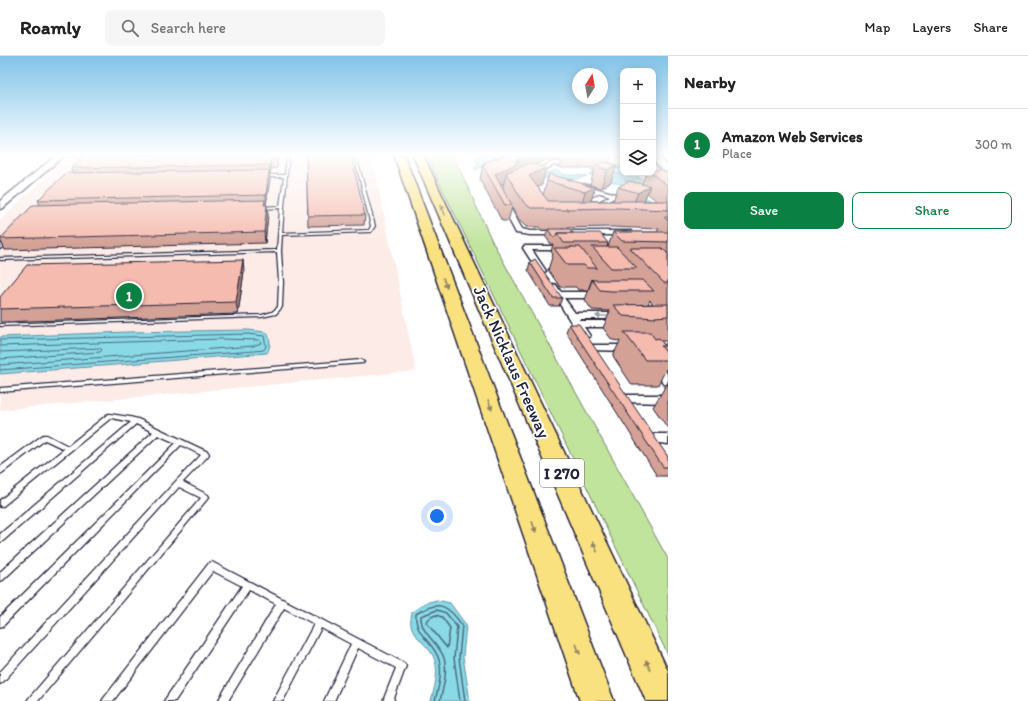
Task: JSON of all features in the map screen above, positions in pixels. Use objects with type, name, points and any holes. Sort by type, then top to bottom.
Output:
[{"type":"highway","name":"Jack Nicklaus Freeway","points":[[410,185],[597,701]]},
{"type":"highway","name":"Jack Nicklaus Freeway","points":[[432,185],[664,701]]},
{"type":"main road","points":[[0,206],[23,185]]},
{"type":"street","points":[[504,185],[495,190],[521,232],[637,233]]},
{"type":"street","points":[[577,186],[600,190],[614,196],[600,204],[580,200]]},
{"type":"street","points":[[573,248],[527,248],[542,265],[558,295],[601,361]]},
{"type":"street","points":[[558,295],[595,292],[613,295]]},
{"type":"street","points":[[575,320],[633,320]]},
{"type":"street","points":[[593,348],[644,350],[668,381]]},
{"type":"street","points":[[635,411],[625,396],[668,399]]},
{"type":"street","points":[[647,428],[662,443]]},
{"type":"lane","points":[[0,325],[262,316],[274,313],[280,307],[281,282],[279,251],[285,185]]},
{"type":"lane","points":[[280,234],[370,231],[373,226],[363,185]]},
{"type":"lane","points":[[580,200],[600,190]]},
{"type":"lane","points":[[251,208],[282,207]]},
{"type":"lane","points":[[0,248],[11,237]]},
{"type":"lane","points":[[0,259],[279,251]]},
{"type":"lane","points":[[0,390],[361,362]]},
{"type":"lane","points":[[0,504],[110,416],[130,419],[206,454],[0,679]]},
{"type":"lane","points":[[0,539],[136,422]]},
{"type":"lane","points":[[0,578],[158,431]]},
{"type":"lane","points":[[0,471],[44,437],[69,449]]},
{"type":"lane","points":[[0,623],[181,442]]},
{"type":"lane","points":[[32,701],[206,497],[178,484]]},
{"type":"lane","points":[[107,701],[212,566],[401,666],[388,701]]},
{"type":"lane","points":[[169,701],[248,585]]},
{"type":"lane","points":[[223,701],[282,603]]},
{"type":"lane","points":[[278,701],[319,623]]},
{"type":"lane","points":[[329,701],[356,642]]},
{"type":"shaded area","points":[[38,185],[378,185],[416,371],[0,410],[0,220]]},
{"type":"green space","points":[[441,185],[467,185],[492,241],[668,559],[668,655]]},
{"type":"water","points":[[624,185],[632,185],[643,196],[653,202],[645,203]]},
{"type":"water","points":[[248,330],[266,332],[270,342],[267,353],[0,374],[0,337],[128,332]]},
{"type":"water","points":[[437,600],[450,603],[466,625],[463,657],[470,701],[431,701],[436,676],[435,661],[430,651],[416,635],[411,622],[412,612],[425,603]]},
{"type":"building","points":[[53,185],[267,185],[266,195],[38,200]]},
{"type":"building","points":[[307,185],[358,185],[365,215],[308,216]]},
{"type":"building","points":[[494,185],[501,185],[512,205],[505,205]]},
{"type":"building","points":[[513,185],[536,185],[548,201],[668,201],[668,210],[619,208],[546,210],[544,208],[531,208],[524,203]]},
{"type":"building","points":[[561,185],[588,185],[595,187],[585,192]]},
{"type":"building","points":[[622,185],[650,186],[638,193],[618,187]]},
{"type":"building","points":[[265,200],[264,205],[267,205],[264,232],[0,239],[33,205]]},
{"type":"building","points":[[548,229],[570,229],[573,233],[557,233],[555,237],[553,237]]},
{"type":"building","points":[[613,232],[668,232],[668,242],[622,241]]},
{"type":"building","points":[[557,233],[600,233],[608,243],[564,243]]},
{"type":"building","points":[[570,247],[580,247],[597,268],[587,268],[584,265],[567,265],[554,248],[571,248]]},
{"type":"building","points":[[592,247],[617,247],[637,268],[611,268]]},
{"type":"building","points":[[630,248],[662,248],[668,254],[668,283],[664,283]]},
{"type":"building","points":[[535,259],[562,298],[553,298],[530,262]]},
{"type":"building","points":[[243,260],[236,302],[0,309],[0,297],[27,265]]},
{"type":"building","points":[[592,280],[643,280],[654,291],[600,290]]},
{"type":"building","points":[[668,304],[668,316],[655,317],[656,318],[623,316],[613,305]]},
{"type":"building","points":[[569,324],[579,324],[668,457],[668,467],[663,467]]},
{"type":"building","points":[[624,332],[650,332],[655,339],[659,338],[665,346],[661,346],[668,355],[668,360],[645,360]]},
{"type":"place","name":"Amazon Web Services","points":[[129,296]]}]
